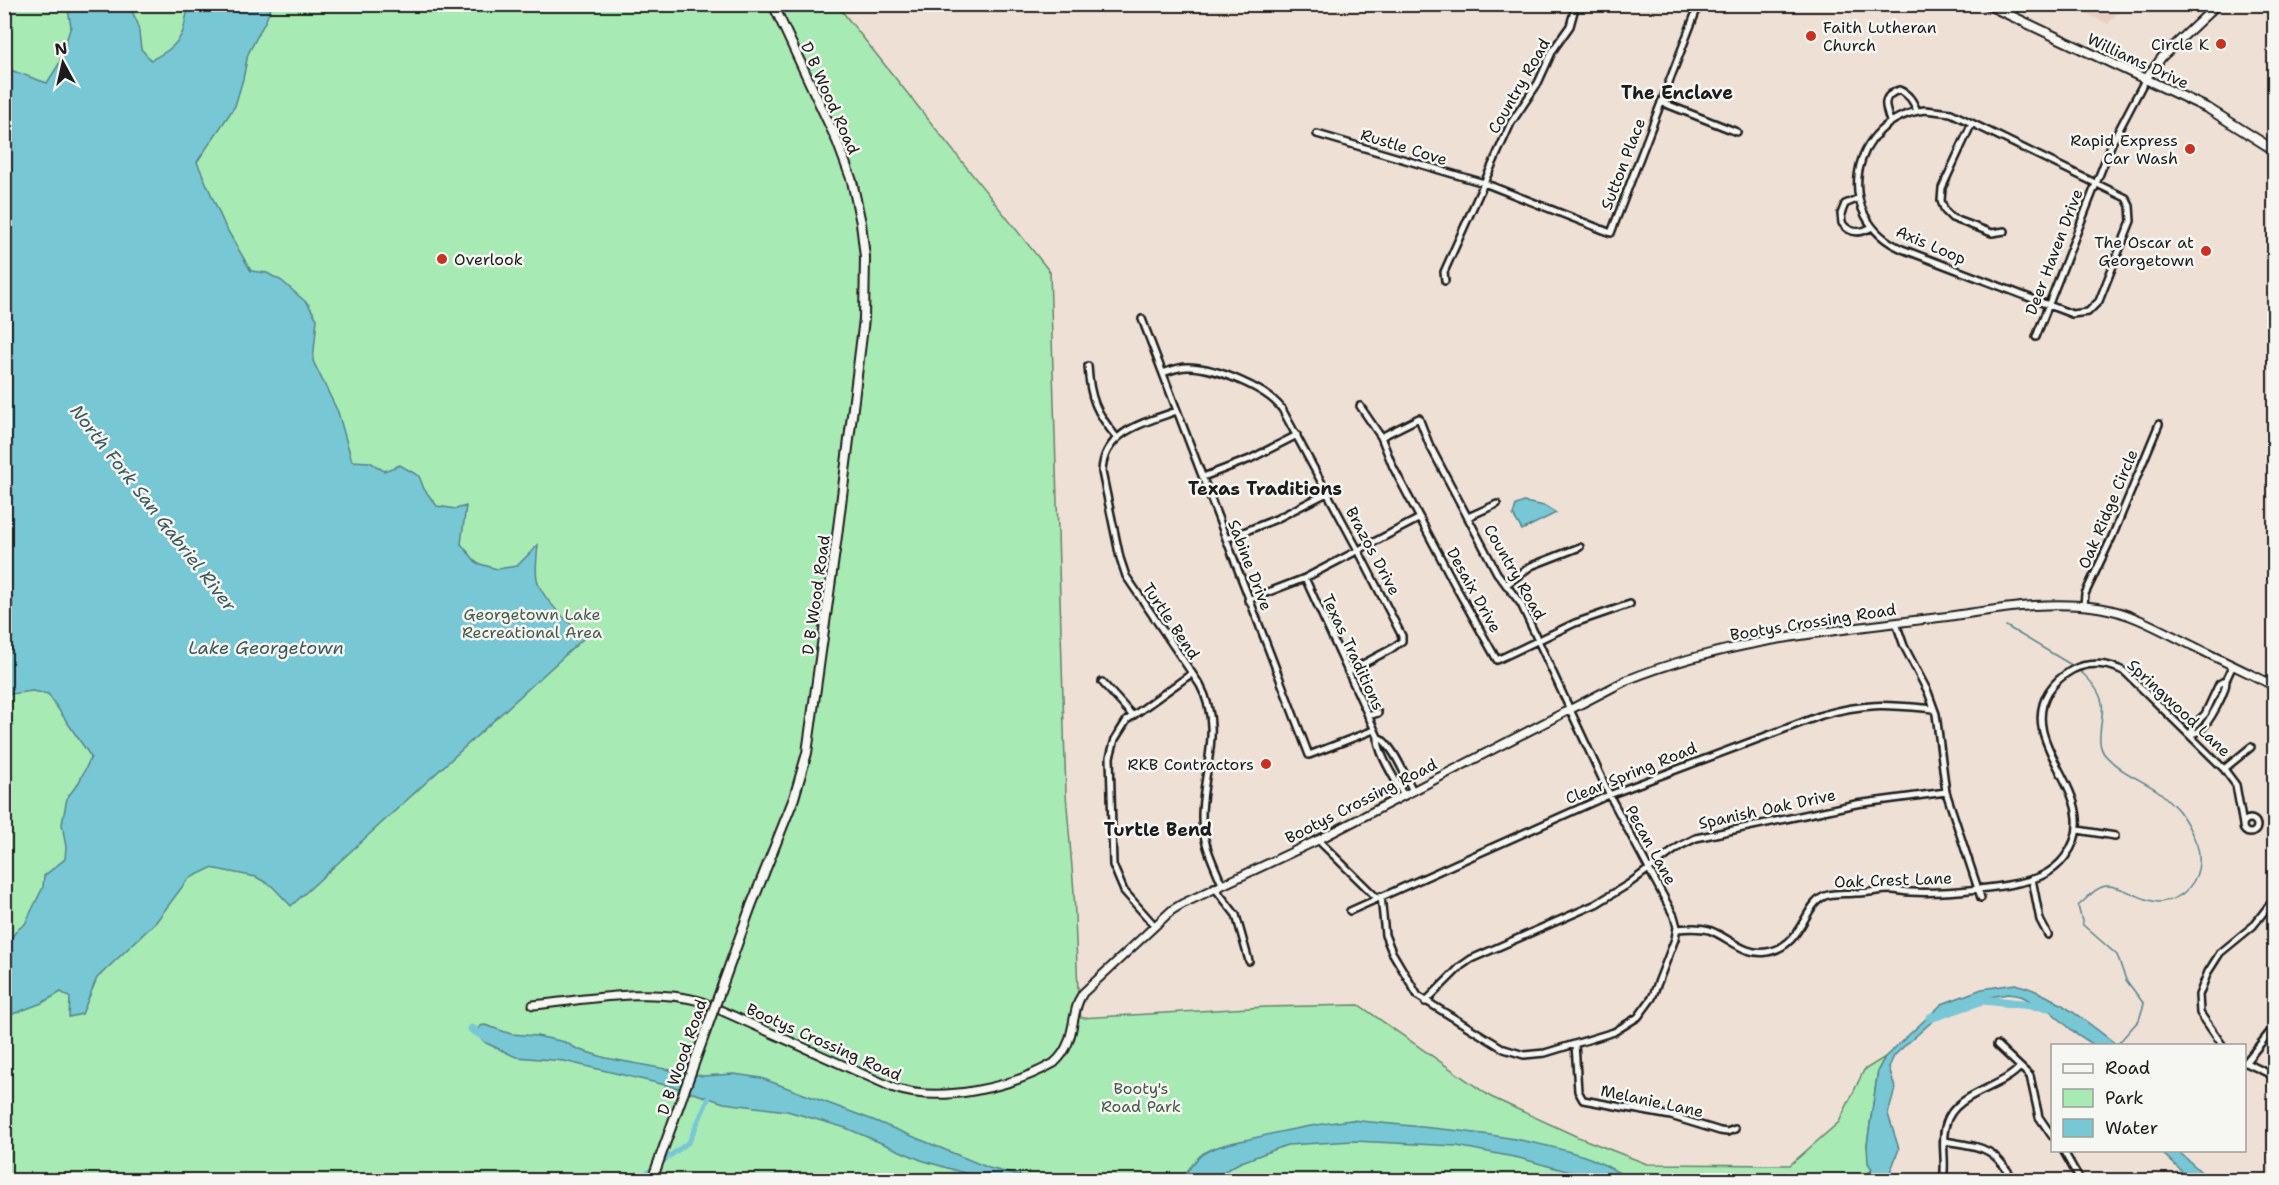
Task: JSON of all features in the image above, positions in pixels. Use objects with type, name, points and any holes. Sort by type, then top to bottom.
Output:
[{"type":"main road","name":"D B Wood Road","points":[[652,1180],[751,906],[794,798],[807,753],[864,319],[865,257],[852,181],[837,141],[773,4]]},
{"type":"main road","name":"Williams Drive","points":[[1986,4],[2209,109],[2274,150]]},
{"type":"street","name":"Country Road","points":[[1445,281],[1444,272],[1511,123],[1538,83],[1553,50],[1570,26],[1576,4]]},
{"type":"street","name":"Sutton Place","points":[[1611,233],[1699,4]]},
{"type":"street","points":[[2145,80],[2162,57],[2218,4]]},
{"type":"street","name":"Deer Haven Drive","points":[[2036,337],[2096,182],[2119,129],[2145,80]]},
{"type":"street","points":[[1890,122],[1885,107],[1890,93],[1899,90],[1907,94],[1917,111]]},
{"type":"street","points":[[1661,102],[1737,132]]},
{"type":"street","name":"Axis Loop","points":[[1917,111],[1944,111],[2096,182],[2126,198],[2131,208],[2131,221],[2097,305],[2088,312],[2076,315],[1896,247],[1884,240],[1872,227],[1865,217],[1859,198],[1859,170],[1865,152],[1875,135],[1904,114],[1917,111]]},
{"type":"street","points":[[1972,123],[1942,188],[1941,201],[1945,211],[1952,218],[1992,233],[2005,231]]},
{"type":"street","name":"Rustle Cove","points":[[1317,134],[1484,183],[1611,233]]},
{"type":"street","points":[[1859,198],[1845,204],[1841,214],[1842,223],[1854,232],[1861,232],[1872,227]]},
{"type":"street","name":"Sabine Drive","points":[[1142,319],[1309,755],[1374,730]]},
{"type":"street","points":[[1088,366],[1093,404],[1116,438],[1134,426],[1178,411]]},
{"type":"street","name":"Brazos Drive","points":[[1163,373],[1184,367],[1199,368],[1263,391],[1276,401],[1297,435],[1402,636],[1401,641],[1391,649],[1348,672]]},
{"type":"street","name":"Desaix Drive","points":[[1360,406],[1381,437],[1393,467],[1497,660],[1575,623],[1629,604]]},
{"type":"street","name":"Country Road","points":[[1381,437],[1419,418],[1429,444],[1497,573],[1521,604],[1571,708]]},
{"type":"street","name":"Oak Ridge Circle","points":[[2084,605],[2085,594],[2112,537],[2159,424]]},
{"type":"street","points":[[1203,477],[1250,459],[1297,435]]},
{"type":"street","name":"Turtle Bend","points":[[1116,438],[1104,457],[1102,472],[1123,567],[1130,584],[1204,693],[1212,721],[1212,744],[1202,819],[1206,846],[1222,884]]},
{"type":"street","points":[[1226,539],[1276,519],[1328,493]]},
{"type":"street","points":[[1468,518],[1497,504]]},
{"type":"street","points":[[1248,600],[1305,578],[1420,518]]},
{"type":"street","points":[[1506,585],[1531,566],[1580,547]]},
{"type":"street","name":"Texas Traditions","points":[[1305,578],[1374,730],[1391,750],[1413,791]]},
{"type":"street","name":"Bootys Crossing Road","points":[[533,1005],[650,994],[686,997],[700,1001],[894,1088],[928,1095],[951,1095],[1012,1081],[1059,1059],[1068,1043],[1080,997],[1182,903],[1318,840],[1627,680],[1695,657],[1775,641],[1896,623],[2051,605],[2084,605],[2104,608],[2136,620],[2274,686]]},
{"type":"street","name":"Oak Crest Lane","points":[[1896,623],[1904,646],[1928,692],[1934,709],[1946,792],[1981,898]]},
{"type":"street","name":"Springwood Lane","points":[[2078,830],[2074,799],[2045,740],[2041,715],[2046,697],[2054,684],[2067,673],[2085,665],[2109,665],[2125,672],[2224,769],[2236,784],[2243,825]]},
{"type":"street","points":[[2190,735],[2199,732],[2208,721],[2226,688],[2226,680],[2233,665]]},
{"type":"street","points":[[1155,926],[1124,891],[1113,865],[1110,757],[1117,735],[1132,715],[1191,674]]},
{"type":"street","points":[[1102,682],[1132,715]]},
{"type":"street","name":"Clear Spring Road","points":[[1350,911],[1609,795],[1839,710],[1880,704],[1934,709]]},
{"type":"street","name":"Pecan Lane","points":[[1571,708],[1609,795],[1674,916],[1677,929]]},
{"type":"street","points":[[1368,716],[1378,713]]},
{"type":"street","name":"Texas Traditions","points":[[1378,737],[1377,743],[1404,796]]},
{"type":"street","points":[[2224,769],[2251,747]]},
{"type":"street","name":"Spanish Oak Drive","points":[[1425,1002],[1471,959],[1596,904],[1683,844],[1704,836],[1856,804],[1946,792]]},
{"type":"street","points":[[1979,888],[2032,879],[2051,871],[2071,848],[2078,830],[2115,836]]},
{"type":"street","points":[[1318,840],[1379,897],[1385,935],[1413,990],[1425,1002],[1515,1054],[1536,1055],[1623,1028],[1643,1012],[1652,998],[1677,929]]},
{"type":"street","points":[[2032,879],[2040,920],[2048,935]]},
{"type":"street","points":[[1214,887],[1236,915],[1249,961]]},
{"type":"street","name":"Oak Crest Lane","points":[[1677,929],[1696,927],[1708,930],[1746,950],[1767,952],[1791,942],[1818,901],[1827,896],[1884,891],[1910,892],[1979,888]]},
{"type":"street","points":[[2222,1044],[2200,1013],[2199,995],[2208,972],[2220,953],[2253,926],[2274,899]]},
{"type":"street","points":[[2246,1061],[2274,1027]]},
{"type":"street","name":"Melanie Lane","points":[[1575,1044],[1579,1095],[1585,1101],[1671,1116],[1720,1131],[1735,1129]]},
{"type":"street","points":[[1997,1045],[2030,1076],[2039,1117],[2051,1135]]},
{"type":"street","points":[[2246,1062],[2274,1076]]},
{"type":"street","points":[[1943,1180],[1946,1122],[1951,1113],[1963,1102],[2004,1080],[2020,1067]]},
{"type":"street","points":[[1944,1141],[1973,1146],[1992,1153],[2014,1180]]},
{"type":"street","points":[[2063,1152],[2080,1180]]},
{"type":"shaded area","points":[[2068,5],[2124,5],[2108,24]]},
{"type":"green space","name":"Georgetown Lake Recreational Area","points":[[5,5],[837,5],[1050,272],[1066,794],[1081,1018],[1266,1007],[1359,1005],[1491,1097],[1578,1137],[1647,1164],[1790,1165],[1839,1122],[1864,1070],[1885,1057],[1878,1070],[1867,1145],[1872,1169],[1863,1180],[5,1180]]},
{"type":"water","name":"Lake Georgetown","points":[[67,5],[129,5],[138,24],[141,49],[151,60],[174,45],[183,31],[187,13],[193,5],[272,5],[248,54],[235,106],[197,162],[225,226],[251,271],[267,273],[282,281],[308,304],[317,319],[313,361],[338,412],[352,461],[370,462],[384,471],[400,465],[419,476],[424,489],[437,506],[456,509],[466,506],[461,544],[477,563],[497,569],[517,566],[538,545],[536,571],[539,586],[557,611],[585,637],[291,906],[272,886],[256,877],[211,868],[188,879],[156,922],[97,978],[82,1014],[69,1017],[70,998],[61,992],[42,1003],[5,1017],[5,946],[17,930],[25,924],[43,887],[44,876],[65,859],[66,847],[62,824],[67,798],[79,782],[91,757],[48,694],[32,691],[4,695],[5,68],[47,83],[59,64],[71,26]]},
{"type":"water","points":[[1524,502],[1545,506],[1556,513],[1522,530],[1513,515],[1516,505]]},
{"type":"water","points":[[2015,984],[2029,988],[2056,1001],[2116,1044],[2092,1044],[2074,1032],[2050,1011],[2021,996],[2008,994],[1989,997],[1969,1001],[1945,1010],[1894,1056],[1889,1067],[1895,1088],[1888,1114],[1899,1149],[1889,1175],[1884,1180],[1863,1180],[1872,1169],[1868,1163],[1867,1145],[1878,1070],[1885,1057],[1942,1004],[1982,989]]},
{"type":"water","points":[[485,1025],[511,1034],[537,1036],[565,1042],[577,1049],[606,1058],[703,1076],[734,1074],[761,1078],[873,1120],[989,1168],[1035,1180],[987,1180],[921,1160],[846,1128],[787,1111],[724,1103],[678,1088],[564,1061],[516,1057],[486,1043],[478,1036],[480,1026]]},
{"type":"water","points":[[1351,1120],[1469,1132],[1527,1141],[1584,1156],[1634,1180],[1593,1180],[1519,1158],[1457,1146],[1353,1141],[1287,1145],[1239,1163],[1209,1180],[1174,1180],[1183,1175],[1200,1156],[1216,1147],[1290,1130]]},
{"type":"water","points":[[2161,1152],[2179,1152],[2210,1180],[2191,1180]]},
{"type":"waterway","points":[[2006,626],[2075,667]]},
{"type":"waterway","points":[[2078,670],[2086,676],[2101,698],[2100,744],[2102,751],[2118,767],[2158,791],[2178,810],[2188,825],[2199,855],[2194,880],[2183,893],[2169,900],[2154,902],[2108,886],[2096,890],[2078,906],[2083,925],[2117,955],[2126,980],[2144,1004],[2139,1020],[2118,1044]]},
{"type":"waterway","name":"North Fork San Gabriel River","points":[[1930,1018],[1983,1000],[2050,1007]]},
{"type":"waterway","name":"North Fork San Gabriel River","points":[[472,1029],[487,1038]]},
{"type":"waterway","points":[[637,1180],[689,1142],[711,1093]]},
{"type":"place","name":"Faith Lutheran Church","points":[[1811,36]]},
{"type":"place","name":"Circle K","points":[[2221,44]]},
{"type":"place","name":"Rapid Express Car Wash","points":[[2190,149]]},
{"type":"place","name":"The Oscar at Georgetown","points":[[2206,251]]},
{"type":"place","name":"Overlook","points":[[442,259]]},
{"type":"place","name":"RKB Contractors","points":[[1266,764]]},
{"type":"district","name":"The Enclave","points":[[1677,93]]},
{"type":"district","name":"Texas Traditions","points":[[1265,489]]},
{"type":"district","name":"Turtle Bend","points":[[1158,830]]},
{"type":"park label","name":"Booty's Road Park","points":[[1141,1097]]}]
